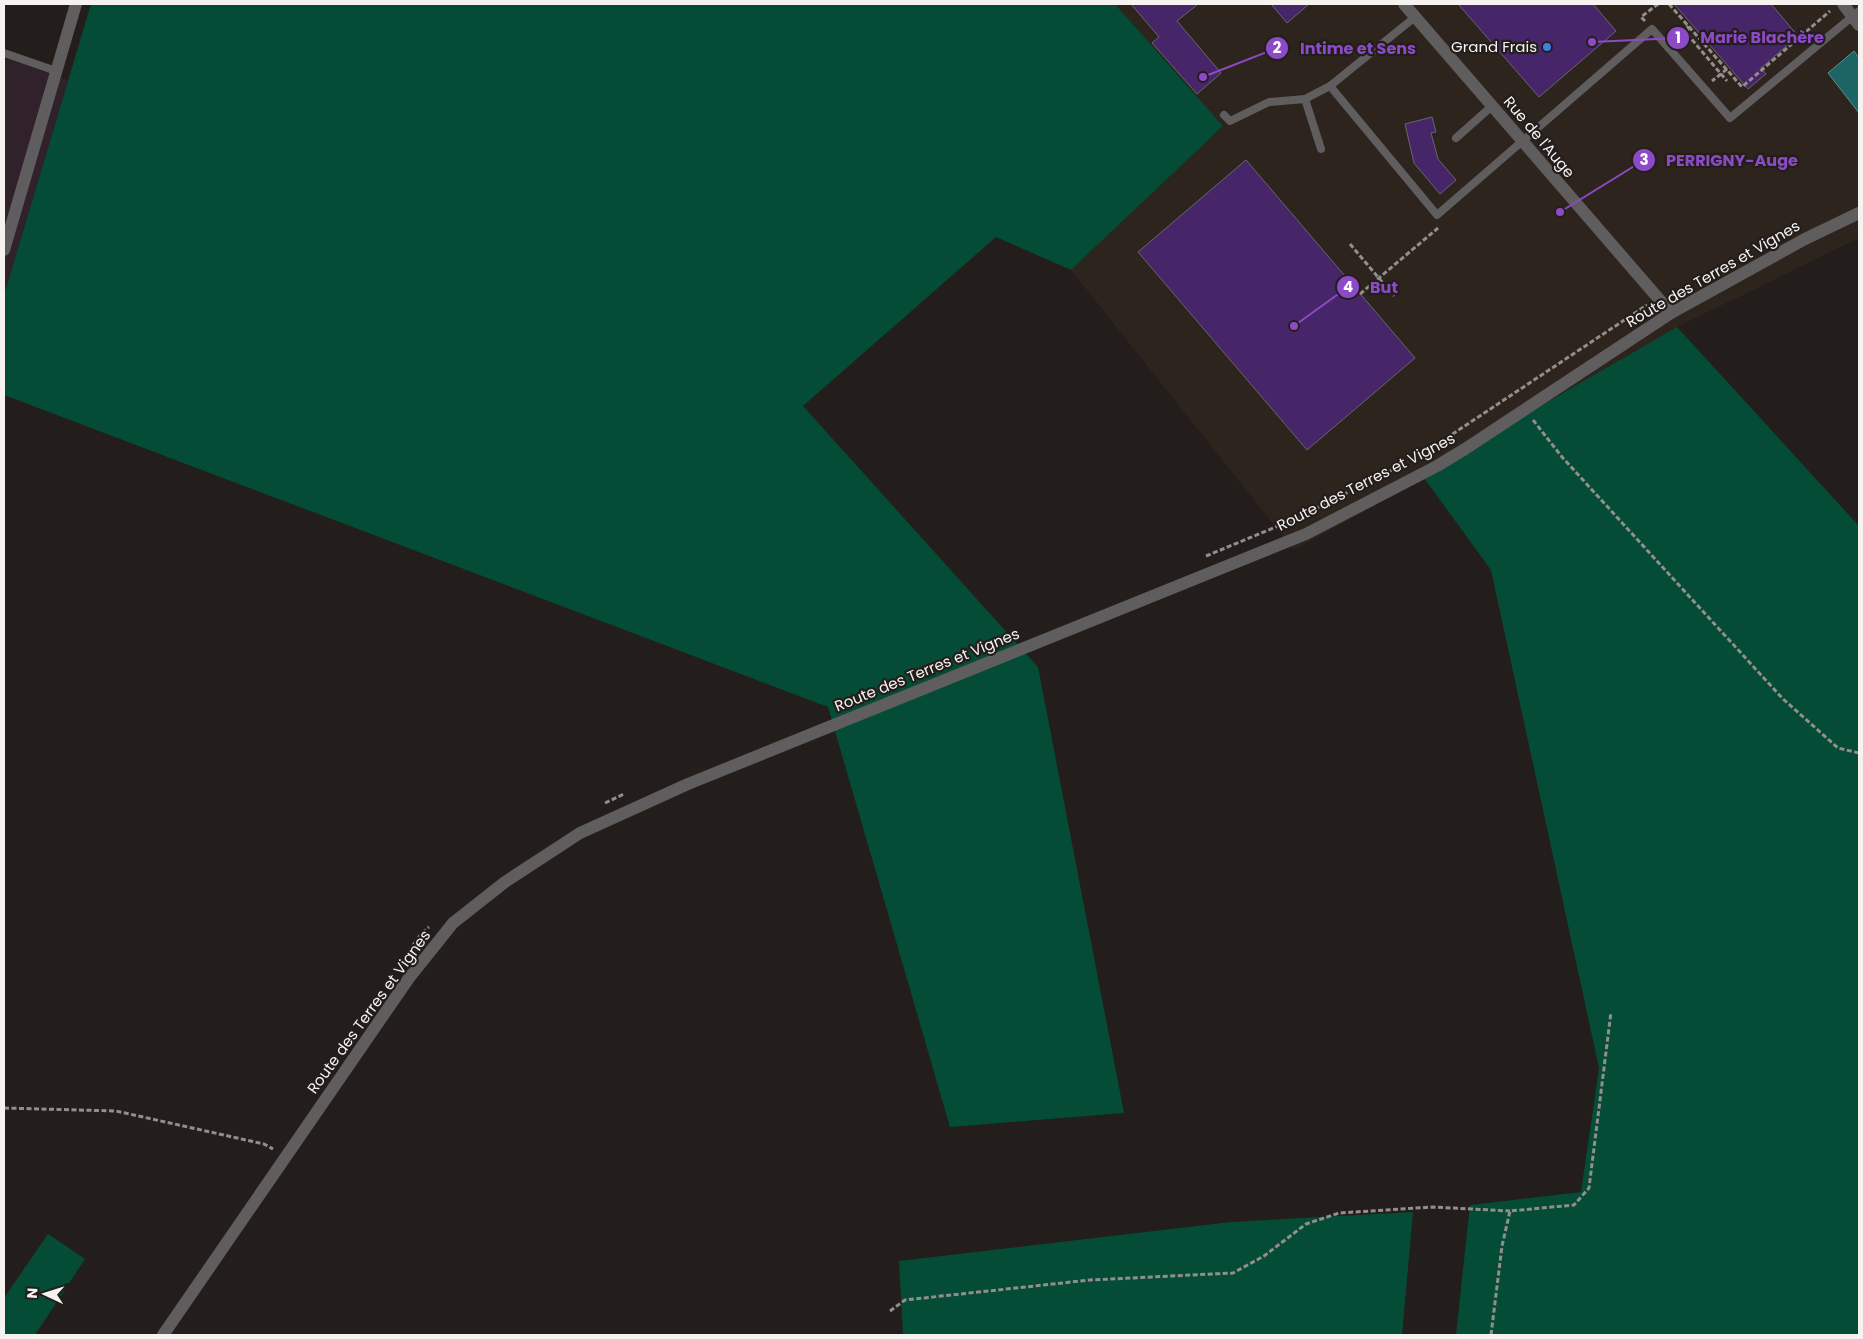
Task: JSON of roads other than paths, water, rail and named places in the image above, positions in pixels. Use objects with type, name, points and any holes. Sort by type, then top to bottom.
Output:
[{"type":"street","points":[[4,250],[76,4]]},
{"type":"street","name":"Rue de l'Auge","points":[[1404,4],[1671,313]]},
{"type":"street","points":[[1837,7],[1857,17]]},
{"type":"street","name":"Route des Terres et Vignes","points":[[163,1335],[409,978],[453,923],[505,882],[580,833],[688,784],[1306,534],[1436,466],[1525,410],[1671,313],[1805,239],[1859,213]]},
{"type":"lane","points":[[1224,115],[1230,122],[1269,102],[1305,99],[1330,86],[1415,17]]},
{"type":"lane","points":[[1330,86],[1438,215],[1652,29],[1730,118],[1857,17]]},
{"type":"lane","points":[[4,53],[56,71]]},
{"type":"lane","points":[[1305,99],[1321,149]]},
{"type":"lane","points":[[1456,138],[1492,106]]},
{"type":"water","points":[[1854,51],[1859,58],[1859,113],[1828,73]]},
{"type":"place","name":"Marie Blachère","points":[[1592,42]]},
{"type":"place","name":"Grand Frais","points":[[1547,47]]},
{"type":"place","name":"Intime et Sens","points":[[1203,77]]},
{"type":"place","name":"PERRIGNY-Auge","points":[[1560,212]]},
{"type":"place","name":"But","points":[[1294,326]]}]
